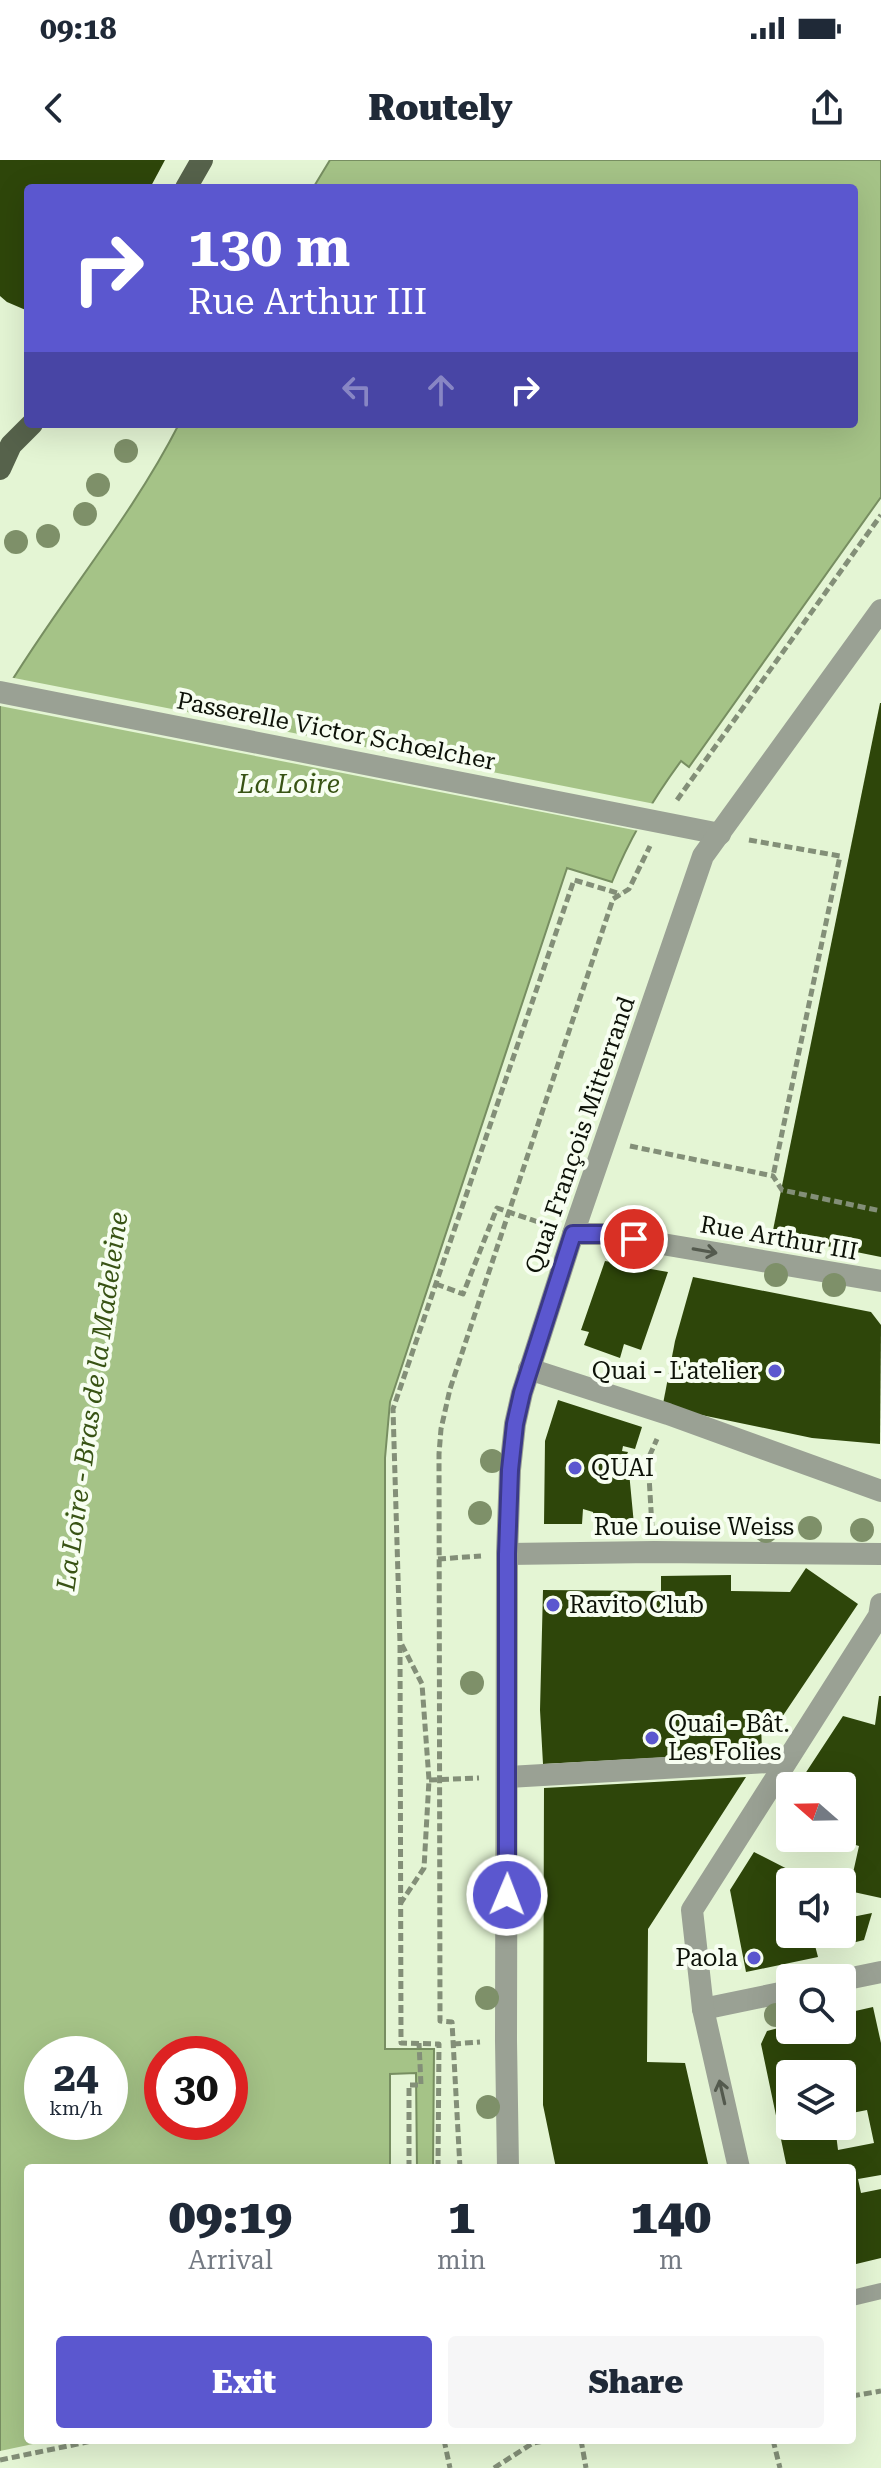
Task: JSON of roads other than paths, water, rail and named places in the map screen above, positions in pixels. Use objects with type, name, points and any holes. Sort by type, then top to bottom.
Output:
[{"type":"main road","points":[[188,184],[202,160]]},
{"type":"main road","points":[[0,469],[6,447],[27,428]]},
{"type":"street","name":"Quai François Mitterrand","points":[[508,2164],[507,1554],[515,1424],[529,1369],[573,1234],[703,856],[881,610]]},
{"type":"street","name":"Passerelle Victor Schœlcher","points":[[0,692],[720,834]]},
{"type":"street","name":"Rue Arthur III","points":[[573,1234],[603,1234],[881,1281]]},
{"type":"street","points":[[529,1369],[668,1414],[881,1491]]},
{"type":"street","name":"Rue Louise Weiss","points":[[507,1554],[881,1554]]},
{"type":"street","points":[[738,2164],[703,2009],[692,1910],[879,1616],[881,1604]]},
{"type":"street","points":[[508,1777],[786,1761]]},
{"type":"street","points":[[856,1977],[881,1972]]},
{"type":"street","points":[[703,2009],[776,1994]]},
{"type":"lane","points":[[856,2297],[881,2291]]},
{"type":"water","name":"La Loire","points":[[330,160],[881,160],[881,497],[689,767],[681,761],[671,775],[634,834],[612,882],[567,868],[390,1402],[385,1458],[385,2049],[434,2049],[433,2164],[417,2164],[416,2073],[390,2074],[390,2164],[24,2164],[24,2444],[450,2444],[435,2455],[438,2468],[0,2468],[0,700],[138,495],[177,428],[858,428],[858,184],[315,184]]},
{"type":"place","name":"Quai - L'atelier","points":[[775,1371]]},
{"type":"place","name":"QUAI","points":[[575,1468]]},
{"type":"place","name":"Ravito Club","points":[[553,1605]]},
{"type":"place","name":"Quai - Bât. Les Folies","points":[[652,1738]]},
{"type":"place","name":"Paola","points":[[754,1958]]},
{"type":"water label","name":"La Loire - Bras de la Madeleine","points":[[92,1401]]}]
